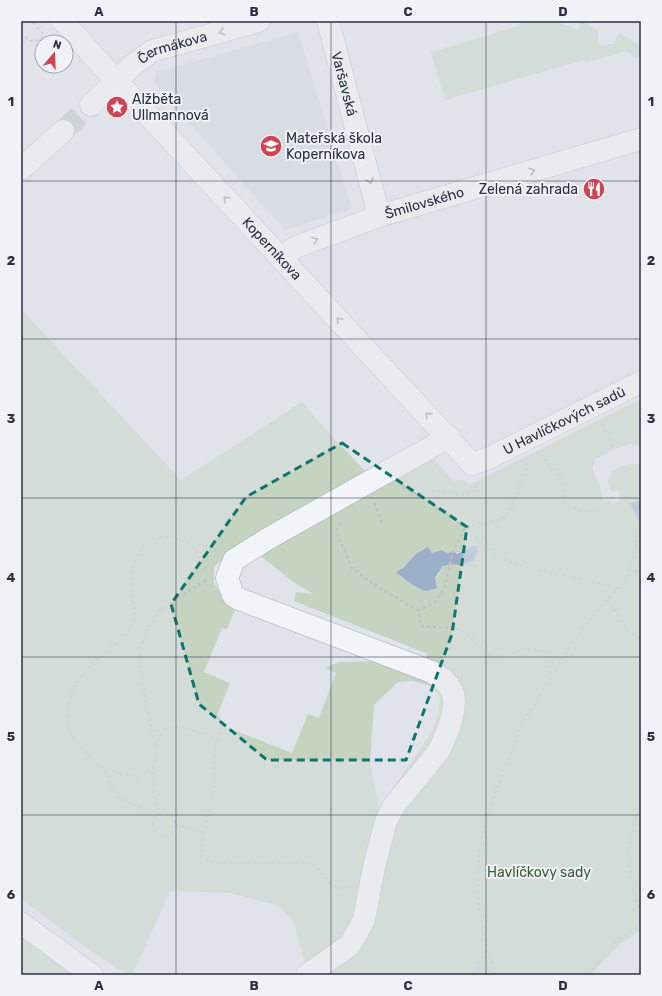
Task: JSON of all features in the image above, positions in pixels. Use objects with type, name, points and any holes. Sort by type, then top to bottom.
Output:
[{"type":"street","name":"Koperníkova","points":[[63,21],[281,259],[472,464],[487,459]]},
{"type":"street","name":"Čermákova","points":[[91,105],[118,81],[132,66],[152,51],[259,21]]},
{"type":"street","name":"Varšavská","points":[[328,21],[379,216]]},
{"type":"street","points":[[21,169],[63,131]]},
{"type":"street","name":"Šmilovského","points":[[281,259],[296,247],[379,216],[641,138]]},
{"type":"street","name":"U Havlíčkových sadů","points":[[487,459],[641,382]]},
{"type":"street","points":[[308,975],[350,945],[364,920],[372,878],[386,821],[393,807],[431,761],[443,742],[454,708],[454,695],[443,680],[432,672],[233,595],[227,578],[234,560],[269,538],[448,437]]},
{"type":"street","points":[[21,923],[92,975]]},
{"type":"path","points":[[21,43],[26,38],[35,42],[44,35],[32,21]]},
{"type":"path","points":[[602,424],[607,434]]},
{"type":"path","points":[[609,438],[613,447]]},
{"type":"path","points":[[541,454],[562,482],[566,505],[590,512],[611,502]]},
{"type":"path","points":[[465,527],[504,517],[512,506],[529,460]]},
{"type":"path","points":[[418,494],[433,491],[464,494],[471,493],[477,488],[474,482]]},
{"type":"path","points":[[399,485],[418,494],[465,527],[484,546],[507,561],[618,588]]},
{"type":"path","points":[[372,499],[383,525]]},
{"type":"path","points":[[343,518],[336,531],[352,568],[369,581],[418,611],[421,626],[461,629],[492,658],[526,648],[552,654],[551,676]]},
{"type":"path","points":[[418,611],[435,602],[444,590],[454,551],[465,527]]},
{"type":"path","points":[[627,578],[641,530]]},
{"type":"path","points":[[159,814],[154,818],[154,830],[158,834],[164,836],[170,835],[176,825],[175,819],[170,814],[159,814],[121,799],[111,787],[108,776],[100,765],[87,754],[71,736],[68,729],[67,714],[69,701],[80,675],[124,636],[134,620],[132,576],[135,560],[139,550],[153,539],[175,537],[185,541],[193,547],[203,565],[210,573]]},
{"type":"path","points":[[496,975],[487,949],[480,919],[477,890],[480,843],[492,803],[522,727],[551,676],[606,600],[641,566]]},
{"type":"path","points":[[159,814],[154,795],[155,748],[146,703],[140,656],[143,639],[152,621],[163,609],[176,598],[208,579]]},
{"type":"path","points":[[606,600],[628,630],[640,640]]},
{"type":"path","points":[[222,726],[214,747],[214,783],[201,850],[202,857],[216,863],[311,863],[318,866],[326,880],[334,887],[342,888],[372,878]]},
{"type":"path","points":[[155,748],[164,731],[171,727],[183,728],[207,735],[216,740]]},
{"type":"path","points":[[100,765],[137,776],[145,774],[151,770],[154,764]]},
{"type":"path","points":[[641,806],[631,832],[629,861],[632,880],[641,914]]},
{"type":"path","points":[[176,825],[205,833]]},
{"type":"path","points":[[588,975],[610,948],[626,934],[641,925]]},
{"type":"path","points":[[474,975],[487,949]]},
{"type":"highlighted area","points":[[342,443],[467,527],[452,634],[406,760],[267,760],[199,704],[171,604],[246,497]]},
{"type":"shaded area","name":"Mateřská škola Koperníkova","points":[[298,32],[352,209],[285,230],[153,82],[157,72]]},
{"type":"green space","points":[[532,21],[555,21],[579,30],[580,21],[582,21],[598,30],[598,45],[614,44],[619,33],[641,46],[641,55],[637,58],[626,51],[585,63],[584,60],[445,100],[431,52]]},
{"type":"green space","name":"Havlíčkovy sady","points":[[21,309],[181,480],[302,402],[369,475],[248,544],[214,566],[214,583],[220,592],[237,605],[227,629],[222,628],[204,672],[230,683],[217,716],[221,718],[218,724],[292,753],[308,714],[319,718],[336,673],[326,668],[339,662],[378,661],[434,684],[426,653],[294,601],[296,592],[314,594],[296,584],[257,553],[429,454],[455,482],[456,480],[466,481],[469,485],[641,399],[641,446],[631,444],[614,449],[596,459],[592,468],[601,489],[603,499],[611,502],[619,502],[619,491],[612,491],[608,485],[608,479],[611,474],[622,467],[635,464],[641,465],[641,500],[631,503],[638,520],[641,522],[641,931],[620,945],[591,975],[308,975],[293,920],[277,905],[229,893],[170,891],[132,975],[127,975],[85,947],[21,899]],"holes":[[[475,545],[459,565],[445,565],[438,576],[417,587],[401,577],[397,572],[428,548],[432,553],[441,550],[455,553]],[[413,681],[431,686],[440,697],[439,714],[430,735],[379,808],[370,761],[374,705],[398,682]]]},
{"type":"green space","points":[[21,932],[79,975],[21,975]]},
{"type":"water","points":[[641,500],[641,522],[638,520],[630,503]]},
{"type":"water","points":[[475,545],[478,551],[473,561],[459,565],[450,564],[443,566],[435,578],[437,588],[427,591],[420,589],[396,572],[403,568],[417,553],[428,547],[432,553],[441,550],[448,553],[453,551],[457,554]]},
{"type":"tunnel","points":[[63,131],[91,105]]},
{"type":"place","name":"Alžběta Ullmannová","points":[[117,107]]},
{"type":"place","name":"Mateřská škola Koperníkova","points":[[271,146]]},
{"type":"place","name":"Zelená zahrada","points":[[594,189]]}]
